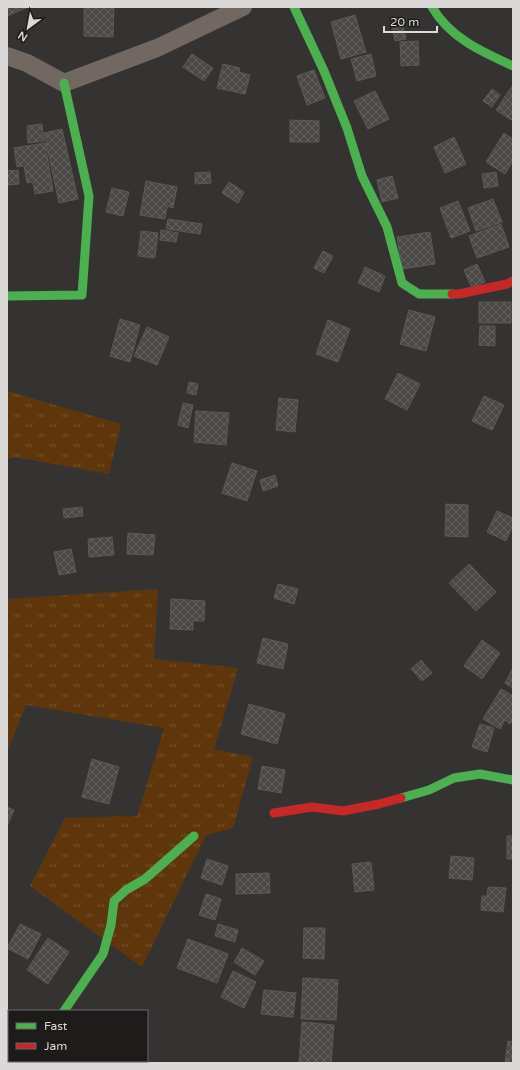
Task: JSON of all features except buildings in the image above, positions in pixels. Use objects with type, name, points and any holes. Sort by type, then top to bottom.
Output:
[{"type":"street","points":[[7,56],[27,63],[64,83],[157,48],[243,7]]},
{"type":"street","points":[[294,7],[324,71],[347,128],[362,176],[387,227],[402,283],[419,294],[459,294],[507,284],[513,281]]},
{"type":"street","points":[[432,7],[442,22],[465,41],[495,58],[513,66]]},
{"type":"street","points":[[7,296],[82,296],[89,196],[64,83]]},
{"type":"street","points":[[274,813],[312,807],[343,811],[360,808],[428,790],[454,778],[480,774],[513,780]]},
{"type":"street","points":[[65,1010],[103,954],[111,925],[114,901],[126,890],[145,879],[194,836]]},
{"type":"green space","points":[[7,391],[121,424],[109,474],[15,457],[7,459]]},
{"type":"green space","points":[[158,589],[154,659],[238,668],[214,749],[253,757],[233,828],[206,835],[142,967],[30,886],[65,818],[137,816],[164,728],[26,705],[7,752],[7,598]]},
{"type":"traffic: fast","points":[[294,7],[324,71],[347,128],[362,176],[387,227],[402,283],[419,294],[452,294]]},
{"type":"traffic: fast","points":[[432,7],[439,18],[457,36],[478,49],[513,66]]},
{"type":"traffic: fast","points":[[7,296],[82,295],[89,196],[64,83]]},
{"type":"traffic: fast","points":[[401,798],[429,790],[454,778],[480,774],[513,780]]},
{"type":"traffic: fast","points":[[65,1010],[103,954],[111,925],[114,901],[126,890],[145,879],[194,836]]},
{"type":"traffic: jam","points":[[452,294],[459,294],[507,284],[513,281]]},
{"type":"traffic: jam","points":[[274,813],[312,807],[343,811],[401,798]]}]
